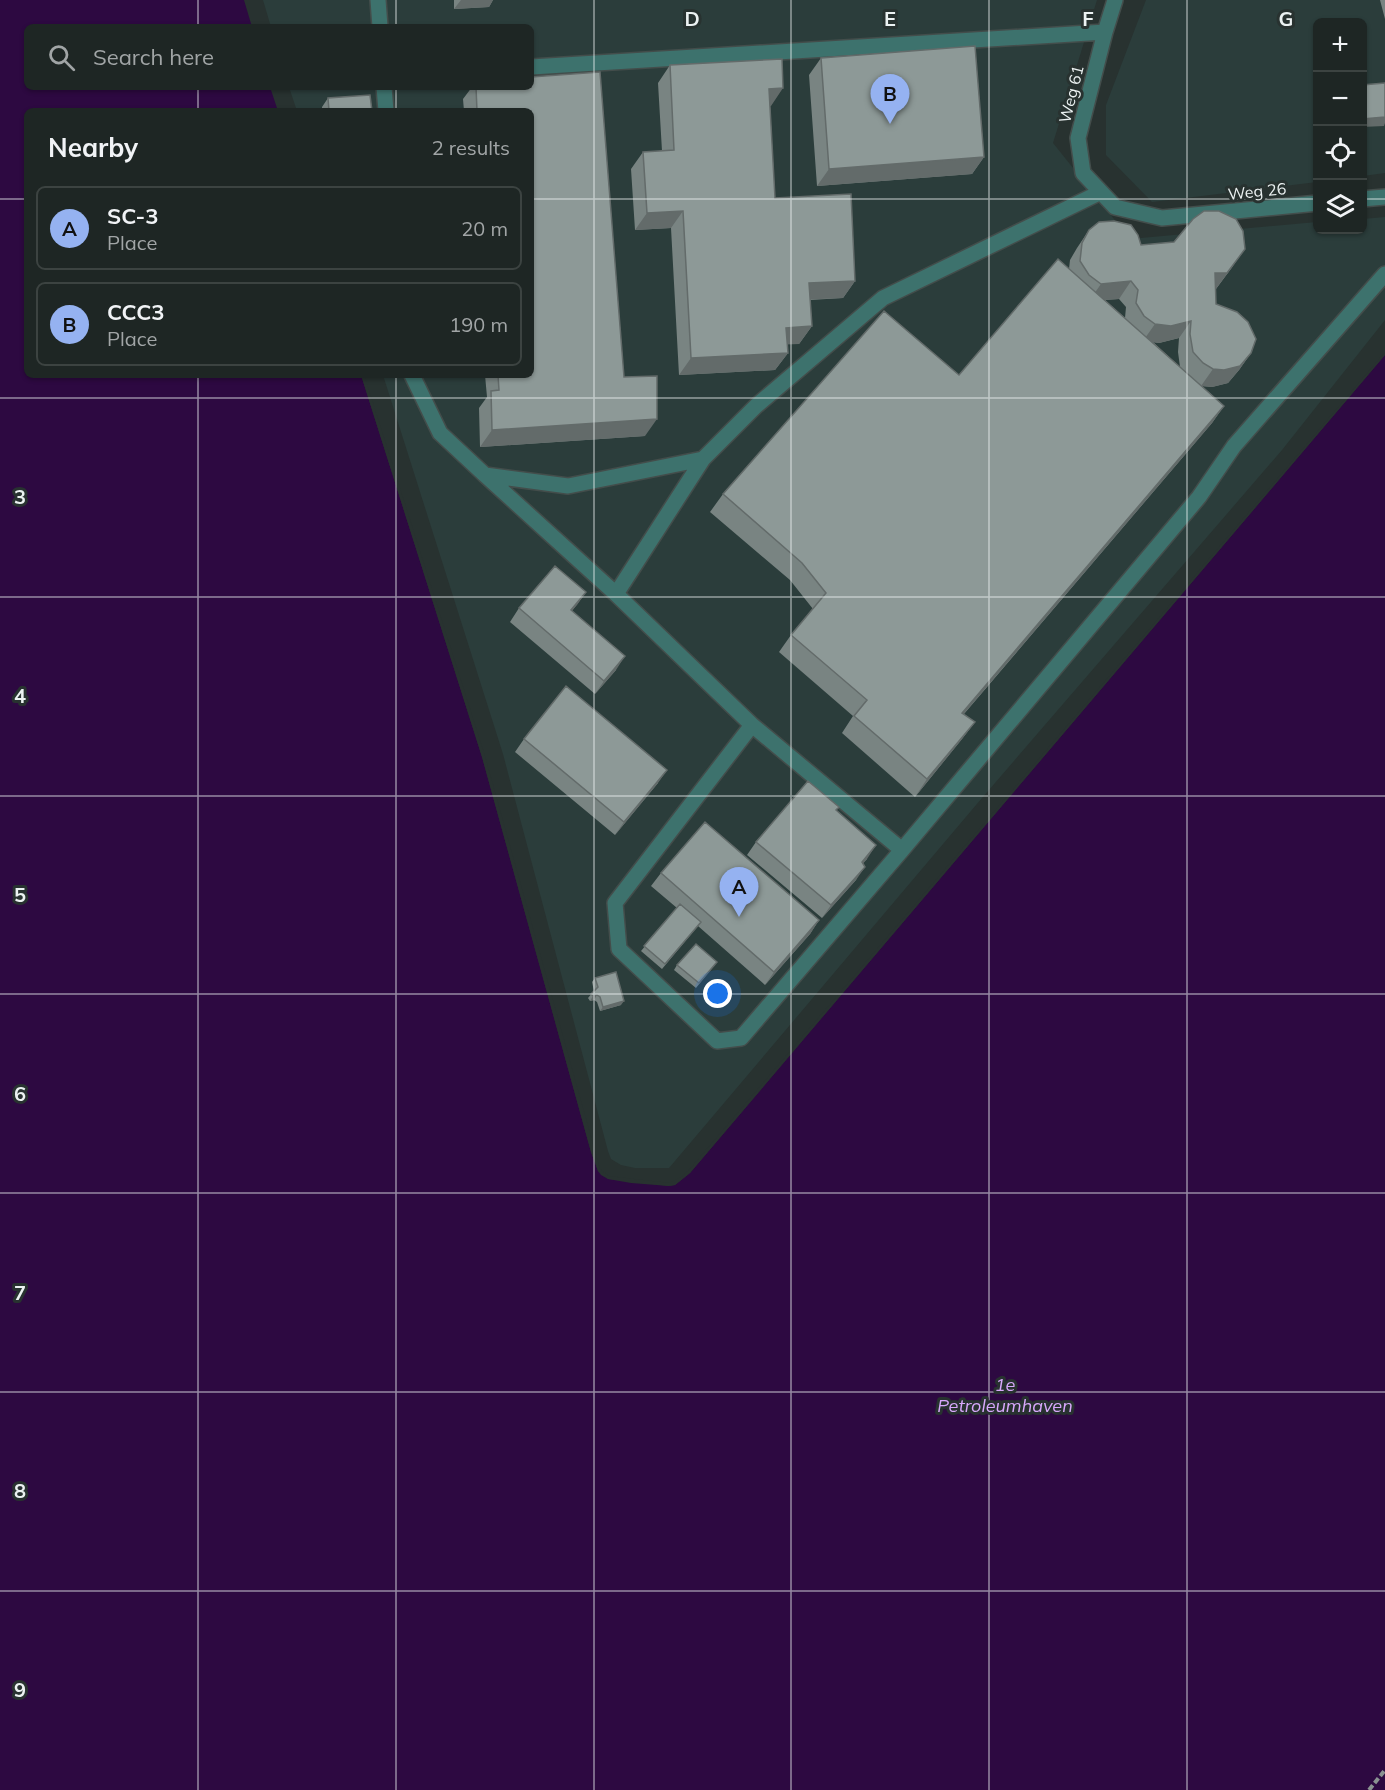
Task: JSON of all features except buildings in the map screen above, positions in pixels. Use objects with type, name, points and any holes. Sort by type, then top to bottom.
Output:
[{"type":"lane","points":[[378,0],[380,24]]},
{"type":"lane","name":"Weg 61","points":[[1101,192],[1083,173],[1078,138],[1115,0]]},
{"type":"lane","points":[[534,67],[1105,32]]},
{"type":"lane","points":[[384,90],[386,108]]},
{"type":"lane","points":[[616,594],[703,459],[756,406],[883,298],[1101,192]]},
{"type":"lane","name":"Weg 26","points":[[1101,192],[1115,207],[1162,218],[1313,203]]},
{"type":"lane","points":[[1367,199],[1385,197]]},
{"type":"lane","points":[[752,725],[615,903],[619,949],[717,1041],[741,1038],[1199,496],[1234,446],[1385,274]]},
{"type":"lane","points":[[413,378],[440,433],[616,594],[752,725],[902,850]]},
{"type":"lane","points":[[485,475],[568,486],[703,459]]},
{"type":"path","points":[[1369,1790],[1385,1770]]},
{"type":"shaded area","points":[[263,0],[1097,0],[1053,143],[1130,239],[1313,222],[1313,234],[1367,234],[1367,219],[1385,217],[1385,320],[1282,450],[976,805],[669,1168],[635,1168],[621,1165],[611,1159],[608,1151],[503,754],[384,378],[534,378],[534,108],[296,108],[290,90],[534,90],[534,24],[270,24]]},
{"type":"shaded area","points":[[1146,0],[1385,0],[1385,173],[1367,175],[1367,18],[1313,18],[1313,182],[1152,202],[1106,155],[1106,105]]},
{"type":"water","name":"1e Petroleumhaven","points":[[0,0],[244,0],[251,24],[24,24],[24,90],[271,90],[277,108],[24,108],[24,378],[362,378],[482,757],[591,1152],[598,1171],[608,1179],[669,1186],[675,1185],[690,1173],[1385,355],[1385,1790],[0,1790]]},
{"type":"pier","points":[[1385,352],[1385,355],[690,1173],[675,1185],[669,1186],[608,1179],[598,1171],[482,757],[362,378],[365,378],[368,387],[485,756],[600,1169],[609,1176],[669,1183],[688,1171]]},
{"type":"place","name":"CCC3","points":[[890,124]]},
{"type":"place","name":"SC-3","points":[[739,917]]}]
